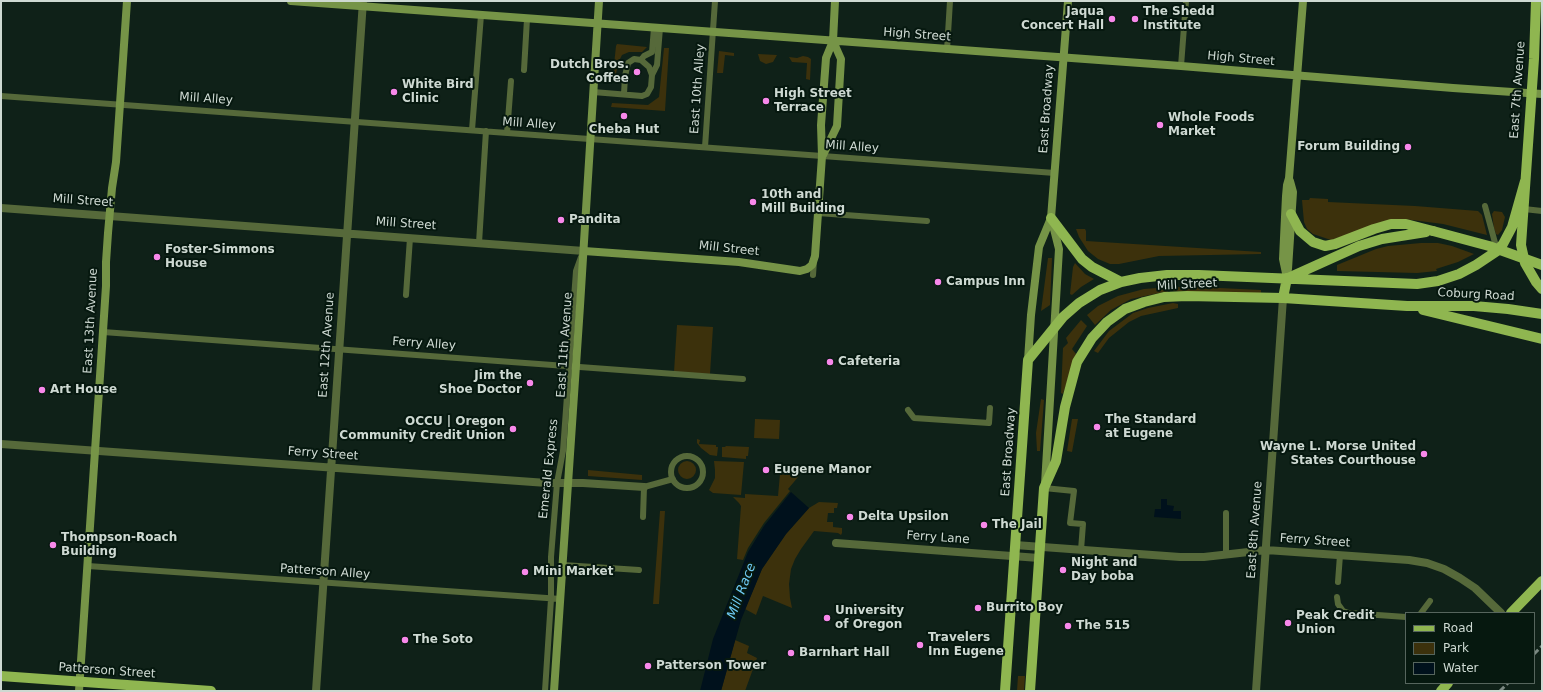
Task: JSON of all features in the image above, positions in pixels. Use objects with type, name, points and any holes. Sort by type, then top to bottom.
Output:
[{"type":"main road","name":"East 7th Avenue","points":[[1525,181],[1537,93],[1536,1]]},
{"type":"main road","points":[[1525,181],[1521,245],[1522,256],[1536,282],[1542,289]]},
{"type":"main road","points":[[1282,298],[1287,278],[1417,284],[1438,281],[1459,274],[1497,251],[1508,237],[1525,181]]},
{"type":"main road","points":[[1291,214],[1300,231],[1311,241],[1325,246],[1335,244],[1391,224],[1406,224],[1489,246],[1542,265]]},
{"type":"main road","points":[[1051,218],[1082,259],[1092,267],[1121,282]]},
{"type":"main road","name":"Mill Street","points":[[1028,360],[1055,328],[1079,303],[1100,290],[1121,282],[1140,278],[1199,275],[1287,278],[1359,246],[1404,234],[1434,231]]},
{"type":"main road","name":"Mill Street","points":[[1044,488],[1056,461],[1065,407],[1077,362],[1092,338],[1107,322],[1125,310],[1144,302],[1164,297],[1187,296],[1282,298],[1407,306]]},
{"type":"main road","points":[[1407,306],[1542,339]]},
{"type":"main road","name":"Coburg Road","points":[[1407,306],[1474,306],[1542,314]]},
{"type":"main road","name":"East Broadway","points":[[1005,691],[1028,360]]},
{"type":"main road","name":"East Broadway","points":[[1030,691],[1044,488]]},
{"type":"main road","points":[[1512,612],[1542,580]]},
{"type":"main road","name":"Patterson Street","points":[[1,676],[79,687],[210,691]]},
{"type":"street","name":"East 13th Avenue","points":[[79,687],[103,332],[109,216],[115,166],[127,1]]},
{"type":"street","name":"High Street","points":[[291,1],[363,4],[528,19],[1537,93]]},
{"type":"street","name":"East 11th Avenue","points":[[554,691],[568,484],[572,366],[584,251],[599,1]]},
{"type":"street","points":[[818,213],[822,156],[821,125],[826,58],[832,41],[835,1]]},
{"type":"street","name":"East Broadway","points":[[1028,360],[1031,315],[1039,247],[1051,218],[1056,173],[1068,1]]},
{"type":"street","points":[[1287,278],[1283,259],[1287,185],[1289,178],[1303,1]]},
{"type":"street","name":"East 12th Avenue","points":[[316,691],[363,4]]},
{"type":"street","points":[[822,156],[836,126],[842,59],[832,41]]},
{"type":"street","points":[[1287,278],[1293,192],[1289,178]]},
{"type":"street","name":"Mill Street","points":[[1,208],[739,262],[786,270],[806,270],[814,261],[818,213]]},
{"type":"street","name":"East Broadway","points":[[1044,488],[1059,249],[1051,218]]},
{"type":"street","name":"East 8th Avenue","points":[[1256,691],[1282,298]]},
{"type":"street","name":"Ferry Street","points":[[1,444],[568,484],[644,487]]},
{"type":"street","name":"Ferry Lane","points":[[836,542],[1039,558]]},
{"type":"street","name":"Ferry Street","points":[[1015,545],[1180,557],[1204,557],[1266,550],[1409,560],[1427,563],[1444,569],[1475,588],[1500,612]]},
{"type":"lane","name":"East 10th Alley","points":[[705,147],[715,1]]},
{"type":"lane","points":[[947,50],[950,1]]},
{"type":"lane","points":[[1182,66],[1186,1]]},
{"type":"lane","points":[[472,130],[481,15]]},
{"type":"lane","points":[[524,70],[528,19]]},
{"type":"lane","points":[[641,60],[644,56],[652,52],[657,28]]},
{"type":"lane","points":[[593,92],[642,96],[647,94],[651,87],[652,75],[657,65],[657,28]]},
{"type":"lane","points":[[624,94],[626,69],[628,63],[634,59],[641,60],[648,65],[652,75]]},
{"type":"lane","points":[[507,133],[510,81]]},
{"type":"lane","name":"Mill Alley","points":[[1,96],[1056,173]]},
{"type":"lane","points":[[479,243],[486,131]]},
{"type":"lane","points":[[1485,206],[1497,251]]},
{"type":"lane","points":[[1524,209],[1542,211]]},
{"type":"lane","points":[[818,213],[926,221]]},
{"type":"lane","points":[[406,295],[410,238]]},
{"type":"lane","name":"Ferry Alley","points":[[103,332],[743,379]]},
{"type":"lane","name":"Emerald Express","points":[[545,691],[551,599],[551,557],[557,483],[563,452],[572,366]]},
{"type":"lane","points":[[908,410],[914,418],[989,423],[990,408]]},
{"type":"lane","points":[[689,456],[694,457],[702,465],[703,475],[692,487],[681,486],[673,479],[671,470],[675,461],[679,458],[689,456]]},
{"type":"lane","points":[[643,517],[644,487],[673,479]]},
{"type":"lane","points":[[1044,488],[1074,491],[1070,523],[1083,524],[1081,550]]},
{"type":"lane","points":[[1226,513],[1226,554]]},
{"type":"lane","points":[[1338,582],[1340,555]]},
{"type":"lane","points":[[563,565],[639,570]]},
{"type":"lane","name":"Patterson Alley","points":[[88,566],[561,599]]},
{"type":"lane","points":[[1338,597],[1338,604],[1343,611],[1349,613],[1405,617]]},
{"type":"lane","points":[[1422,612],[1430,601]]},
{"type":"green space","points":[[617,44],[647,47],[642,52],[629,52],[622,55],[618,63],[616,74],[613,74],[616,46]]},
{"type":"green space","points":[[664,48],[669,48],[665,111],[611,107],[612,103],[648,105],[659,97]]},
{"type":"green space","points":[[719,51],[734,53],[734,56],[725,55],[723,73],[717,73]]},
{"type":"green space","points":[[758,54],[777,55],[773,62],[766,64],[760,61]]},
{"type":"green space","points":[[803,56],[811,59],[810,80],[806,79],[807,63],[792,62],[789,57],[797,58]]},
{"type":"green space","points":[[1310,198],[1328,199],[1328,202],[1415,206],[1478,211],[1482,215],[1487,235],[1443,224],[1404,219],[1394,220],[1331,240],[1313,234],[1307,229],[1304,222],[1302,200],[1309,200]]},
{"type":"green space","points":[[1494,211],[1502,212],[1505,217],[1502,230],[1498,235],[1496,234],[1494,228],[1492,214]]},
{"type":"green space","points":[[1076,229],[1085,229],[1086,241],[1261,252],[1261,254],[1159,256],[1119,264],[1110,264],[1098,259],[1088,251]]},
{"type":"green space","points":[[1438,243],[1452,246],[1474,254],[1458,262],[1436,269],[1437,271],[1417,273],[1337,271],[1337,265],[1376,249],[1388,246]]},
{"type":"green space","points":[[1048,258],[1052,258],[1050,305],[1041,311]]},
{"type":"green space","points":[[1075,263],[1085,274],[1094,279],[1072,295],[1070,294],[1073,267]]},
{"type":"green space","points":[[1171,287],[1261,290],[1261,294],[1169,291],[1131,299],[1111,310],[1095,325],[1087,315],[1098,306],[1118,296],[1144,289]]},
{"type":"green space","points":[[1173,303],[1178,304],[1178,308],[1141,316],[1129,322],[1109,338],[1098,353],[1094,351],[1109,331],[1133,313],[1148,308]]},
{"type":"green space","points":[[1081,320],[1087,326],[1072,349],[1076,354],[1063,394],[1061,393],[1063,348],[1068,343],[1066,338]]},
{"type":"green space","points":[[677,325],[713,327],[710,374],[674,372]]},
{"type":"green space","points":[[1041,399],[1044,400],[1040,451],[1037,451],[1036,433]]},
{"type":"green space","points":[[755,419],[780,420],[779,439],[754,438]]},
{"type":"green space","points":[[1072,419],[1078,419],[1072,452],[1067,451]]},
{"type":"green space","points":[[697,439],[700,440],[699,444],[716,445],[716,447],[718,447],[717,456],[710,455],[701,448],[697,443]]},
{"type":"green space","points":[[722,447],[749,447],[748,456],[746,456],[746,459],[722,457]]},
{"type":"green space","points":[[683,461],[691,461],[696,466],[694,477],[691,479],[683,479],[678,474],[678,466]]},
{"type":"green space","points":[[714,461],[744,462],[741,495],[713,493],[709,490],[715,478]]},
{"type":"green space","points":[[588,470],[642,475],[642,480],[588,476]]},
{"type":"green space","points":[[780,474],[799,476],[788,489],[790,491],[764,523],[748,548],[743,560],[737,559],[741,506],[733,497],[745,498],[745,494],[778,496]]},
{"type":"green space","points":[[819,502],[838,503],[837,508],[834,508],[834,513],[828,513],[827,522],[833,522],[833,527],[842,528],[842,533],[841,535],[838,533],[814,531],[801,549],[791,569],[789,584],[792,608],[763,596],[756,615],[745,609],[762,569],[786,534],[809,508]]},
{"type":"green space","points":[[660,511],[665,511],[659,604],[653,604]]},
{"type":"green space","points":[[735,640],[749,646],[747,653],[757,658],[745,691],[721,691]]},
{"type":"green space","points":[[1018,676],[1025,676],[1024,691],[1017,691]]},
{"type":"water","name":"Mill Race","points":[[791,492],[809,508],[786,534],[762,569],[741,620],[721,691],[700,691],[713,639],[748,552],[764,526]]},
{"type":"water","points":[[1161,499],[1167,499],[1167,505],[1174,506],[1173,511],[1181,511],[1181,519],[1154,517],[1155,509],[1161,509]]},
{"type":"railway","points":[[1535,653],[1542,646]]},
{"type":"railway","points":[[1500,691],[1507,684]]},
{"type":"place","name":"Jaqua Concert Hall","points":[[1112,19]]},
{"type":"place","name":"The Shedd Institute","points":[[1135,19]]},
{"type":"place","name":"Dutch Bros. Coffee","points":[[637,72]]},
{"type":"place","name":"White Bird Clinic","points":[[394,92]]},
{"type":"place","name":"High Street Terrace","points":[[766,101]]},
{"type":"place","name":"Cheba Hut","points":[[624,116]]},
{"type":"place","name":"Whole Foods Market","points":[[1160,125]]},
{"type":"place","name":"Forum Building","points":[[1408,147]]},
{"type":"place","name":"10th and Mill Building","points":[[753,202]]},
{"type":"place","name":"Pandita","points":[[561,220]]},
{"type":"place","name":"Foster-Simmons House","points":[[157,257]]},
{"type":"place","name":"Campus Inn","points":[[938,282]]},
{"type":"place","name":"Cafeteria","points":[[830,362]]},
{"type":"place","name":"Jim the Shoe Doctor","points":[[530,383]]},
{"type":"place","name":"Art House","points":[[42,390]]},
{"type":"place","name":"The Standard at Eugene","points":[[1097,427]]},
{"type":"place","name":"OCCU | Oregon Community Credit Union","points":[[513,429]]},
{"type":"place","name":"Wayne L. Morse United States Courthouse","points":[[1424,454]]},
{"type":"place","name":"Eugene Manor","points":[[766,470]]},
{"type":"place","name":"Delta Upsilon","points":[[850,517]]},
{"type":"place","name":"The Jail","points":[[984,525]]},
{"type":"place","name":"Thompson-Roach Building","points":[[53,545]]},
{"type":"place","name":"Night and Day boba","points":[[1063,570]]},
{"type":"place","name":"Mini Market","points":[[525,572]]},
{"type":"place","name":"Burrito Boy","points":[[978,608]]},
{"type":"place","name":"University of Oregon","points":[[827,618]]},
{"type":"place","name":"Peak Credit Union","points":[[1288,623]]},
{"type":"place","name":"The 515","points":[[1068,626]]},
{"type":"place","name":"The Soto","points":[[405,640]]},
{"type":"place","name":"Travelers Inn Eugene","points":[[920,645]]},
{"type":"place","name":"Barnhart Hall","points":[[791,653]]},
{"type":"place","name":"Patterson Tower","points":[[648,666]]}]
